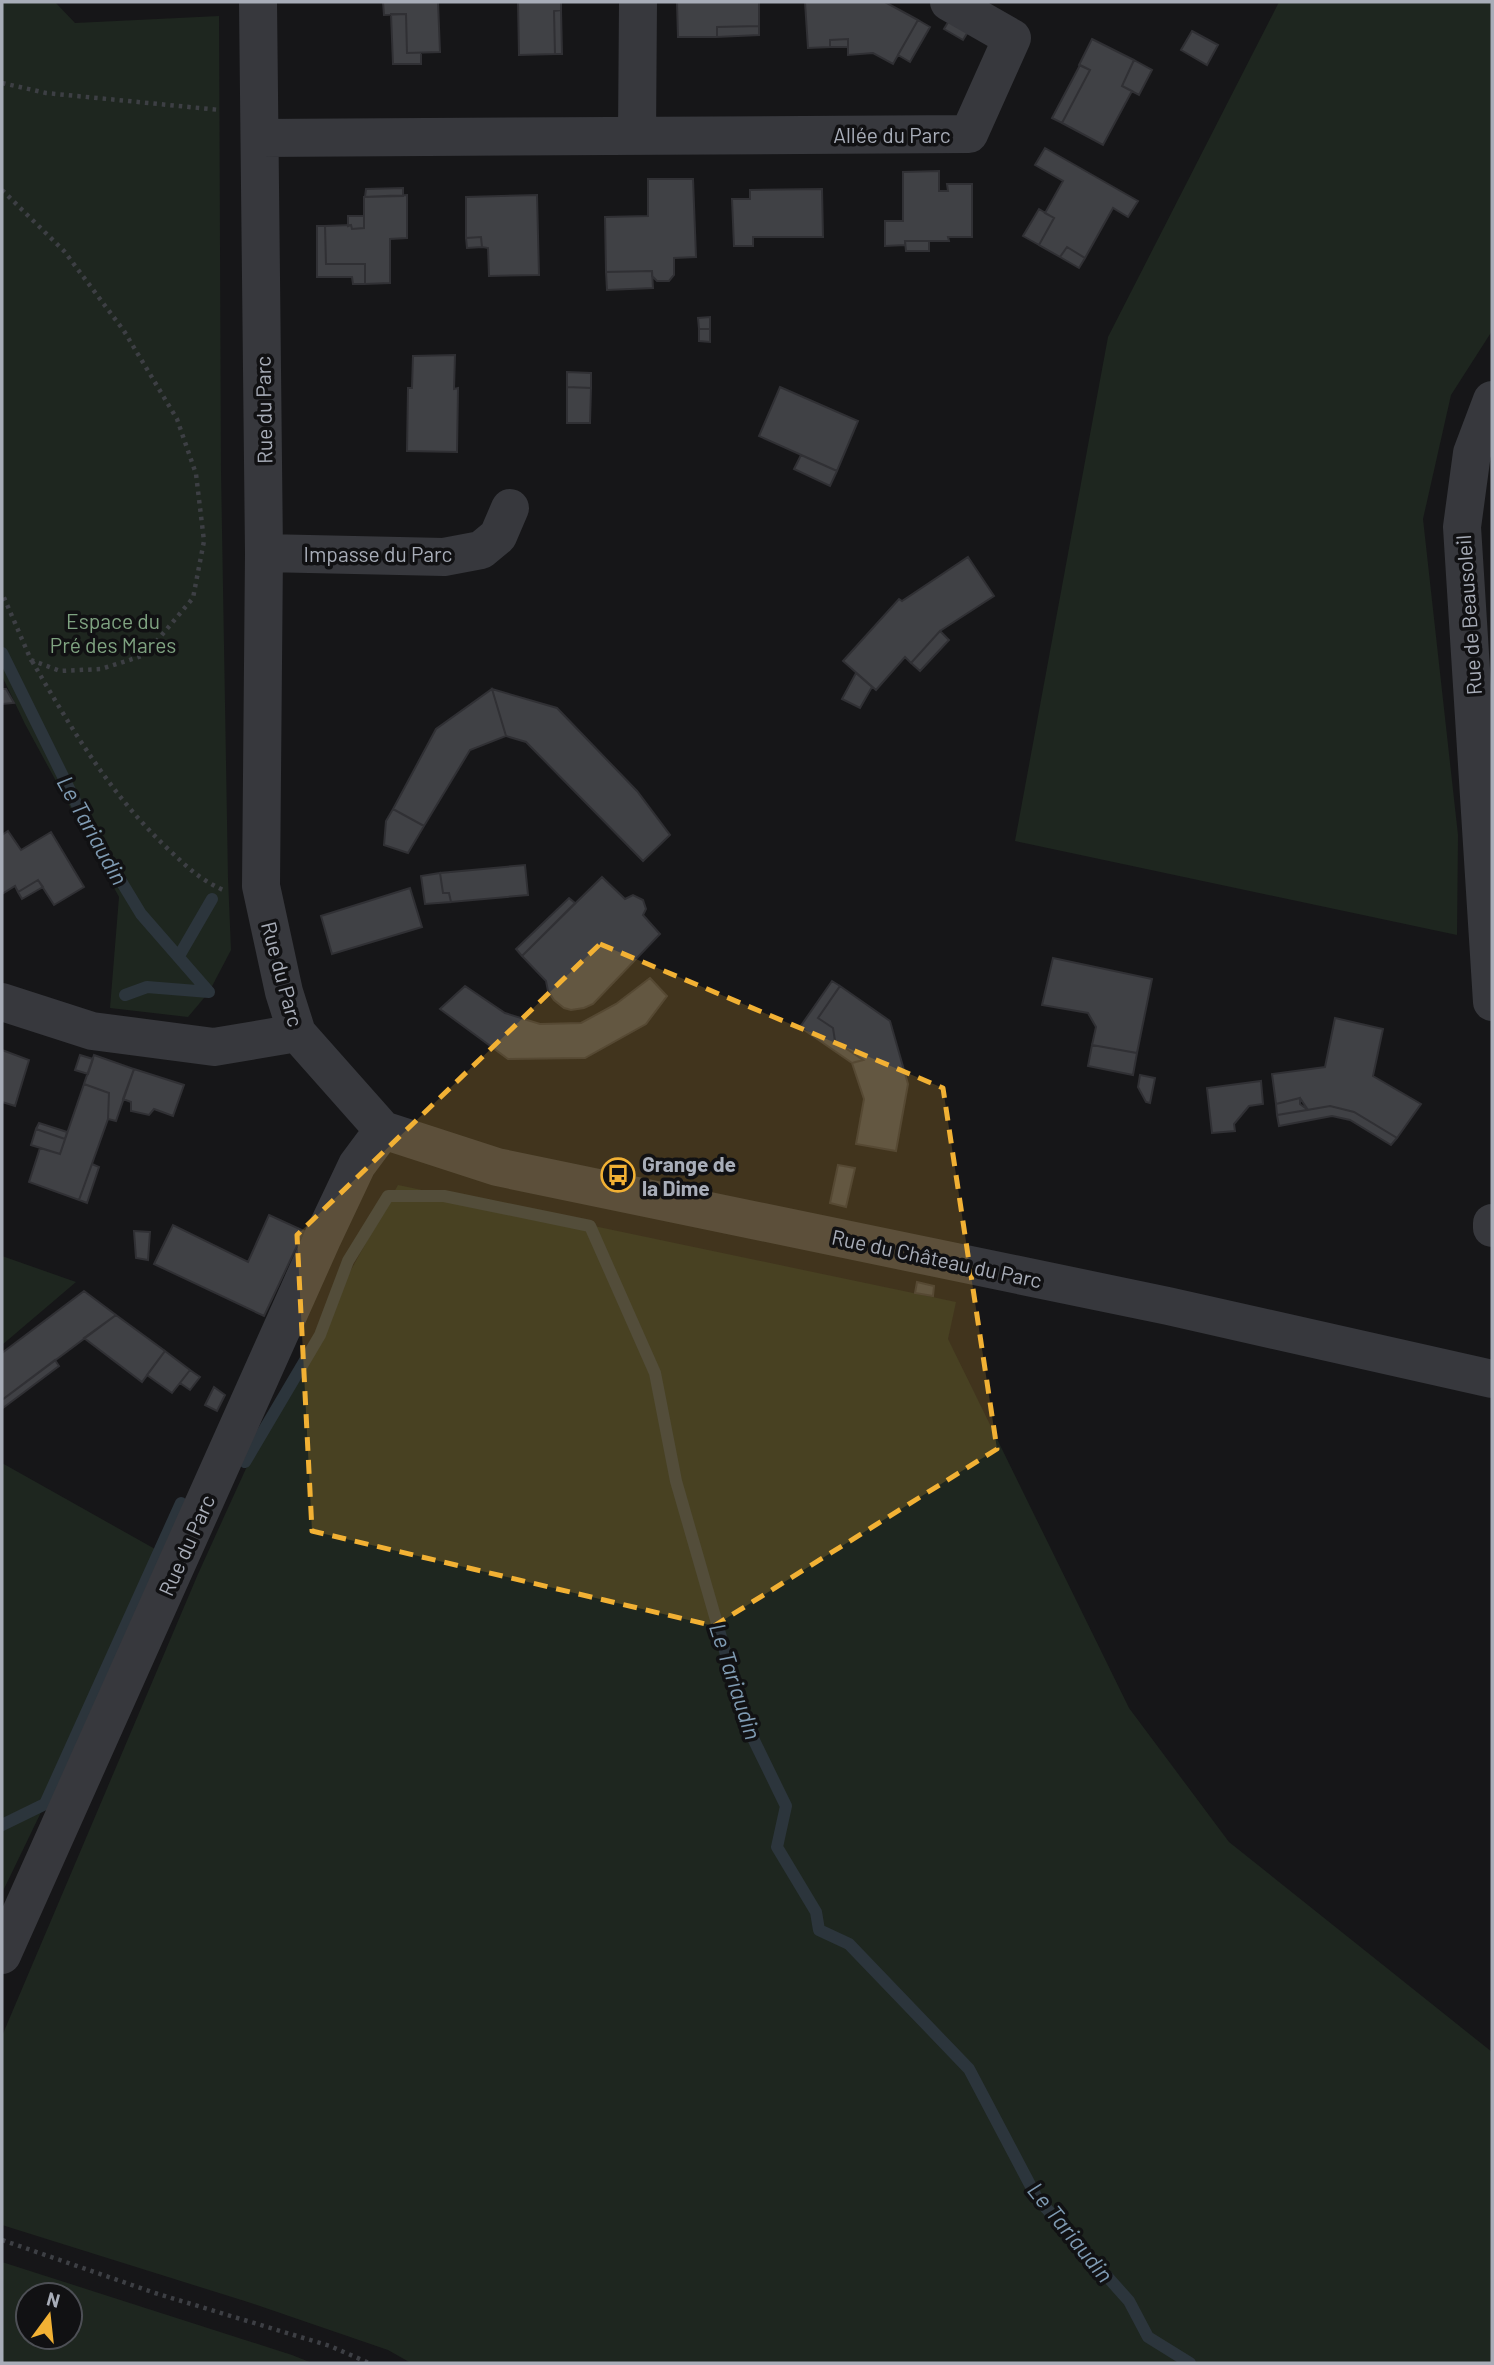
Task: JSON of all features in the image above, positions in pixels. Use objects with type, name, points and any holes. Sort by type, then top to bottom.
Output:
[{"type":"street","name":"Rue du Parc","points":[[2,1955],[322,1239],[357,1165],[383,1130],[297,1033],[284,992],[261,886],[264,553],[258,2]]},
{"type":"street","points":[[637,135],[638,2]]},
{"type":"street","name":"Allée du Parc","points":[[259,126],[637,135],[969,134],[1013,38],[948,2]]},
{"type":"street","name":"Rue de Beausoleil","points":[[1492,400],[1472,453],[1462,527],[1492,1002]]},
{"type":"street","name":"Impasse du Parc","points":[[264,553],[444,557],[481,550],[498,536],[510,508]]},
{"type":"street","points":[[2,1002],[92,1031],[214,1047],[297,1033]]},
{"type":"street","name":"Rue du Château du Parc","points":[[383,1130],[497,1167],[1168,1306],[1492,1379]]},
{"type":"path","points":[[2,83],[46,93],[259,126]]},
{"type":"path","points":[[2,190],[64,251],[124,331],[177,419],[196,474],[204,541],[193,598],[145,655],[101,669],[60,671],[32,660]]},
{"type":"path","points":[[2,593],[32,660],[79,742],[139,822],[201,879],[228,893],[261,886]]},
{"type":"path","points":[[2,2240],[155,2293],[330,2346],[369,2363]]},
{"type":"highlighted area","points":[[600,944],[943,1088],[997,1449],[714,1626],[312,1531],[297,1235]]},
{"type":"green space","name":"Espace du Pré des Mares","points":[[2,2],[55,2],[75,23],[219,16],[221,471],[231,950],[209,992],[188,1017],[110,1008],[119,897],[25,724],[2,676]]},
{"type":"green space","points":[[1279,2],[1492,2],[1492,331],[1451,395],[1423,519],[1458,835],[1457,935],[1015,841],[1108,337]]},
{"type":"green space","points":[[398,1185],[956,1302],[948,1339],[1129,1708],[1229,1842],[1492,2052],[1492,2363],[411,2363],[388,2350],[251,2303],[2,2225],[2,2036],[198,1574],[268,1420]]},
{"type":"green space","points":[[2,1256],[76,1282],[2,1345]]},
{"type":"green space","points":[[2,1463],[155,1549],[45,1804],[2,1893]]},
{"type":"green space","points":[[2,2262],[61,2281],[14,2281],[14,2351],[84,2351],[84,2288],[312,2363],[2,2363]]},
{"type":"building","points":[[383,2],[438,2],[440,52],[407,53],[406,14],[384,15]]},
{"type":"building","points":[[518,2],[561,2],[561,10],[554,11],[555,54],[519,55]]},
{"type":"building","points":[[677,2],[759,2],[759,26],[717,27],[717,37],[678,37]]},
{"type":"building","points":[[805,2],[885,2],[918,20],[893,64],[873,53],[848,55],[848,39],[830,40],[830,47],[808,48]]},
{"type":"building","points":[[561,10],[562,54],[555,54],[554,11]]},
{"type":"building","points":[[391,14],[406,14],[407,53],[421,53],[421,64],[393,64]]},
{"type":"building","points":[[953,14],[972,25],[963,40],[944,29]]},
{"type":"building","points":[[918,20],[930,27],[910,62],[898,55]]},
{"type":"building","points":[[759,26],[759,35],[717,37],[717,27]]},
{"type":"building","points":[[1192,31],[1218,45],[1207,65],[1181,50]]},
{"type":"building","points":[[848,39],[848,47],[830,47],[830,40]]},
{"type":"building","points":[[1092,39],[1134,60],[1122,86],[1132,91],[1103,145],[1062,123],[1090,70],[1079,65]]},
{"type":"building","points":[[1134,60],[1152,70],[1139,95],[1122,86]]},
{"type":"building","points":[[1080,65],[1090,70],[1062,123],[1052,118]]},
{"type":"building","points":[[1045,148],[1138,201],[1128,217],[1113,208],[1085,258],[1067,247],[1060,257],[1039,245],[1054,218],[1045,213],[1063,181],[1035,165]]},
{"type":"building","points":[[939,171],[939,191],[948,191],[947,184],[972,184],[972,237],[948,237],[949,241],[905,241],[905,245],[885,246],[885,221],[903,221],[903,172]]},
{"type":"building","points":[[648,179],[693,179],[696,257],[674,258],[674,275],[669,281],[657,281],[652,276],[652,271],[606,272],[605,217],[648,216]]},
{"type":"building","points":[[403,188],[403,196],[365,197],[366,189]]},
{"type":"building","points":[[822,189],[823,237],[753,237],[753,246],[734,246],[732,199],[750,199],[750,190]]},
{"type":"building","points":[[407,195],[407,238],[390,239],[390,283],[365,284],[365,264],[326,264],[325,226],[351,225],[352,229],[364,228],[364,197]]},
{"type":"building","points":[[537,195],[539,275],[489,276],[488,248],[482,247],[481,237],[466,238],[466,197]]},
{"type":"building","points":[[1039,209],[1054,218],[1039,245],[1023,236]]},
{"type":"building","points":[[348,216],[364,216],[364,228],[352,229],[351,225],[348,226]]},
{"type":"building","points":[[317,226],[325,226],[326,264],[365,264],[365,284],[353,284],[352,277],[317,277]]},
{"type":"building","points":[[481,237],[482,247],[467,248],[466,238]]},
{"type":"building","points":[[905,241],[929,241],[929,251],[906,251]]},
{"type":"building","points":[[1067,247],[1085,258],[1079,268],[1060,257]]},
{"type":"building","points":[[652,271],[653,288],[607,290],[606,272]]},
{"type":"building","points":[[710,317],[710,329],[699,329],[698,318]]},
{"type":"building","points":[[699,329],[710,329],[710,342],[699,341]]},
{"type":"building","points":[[455,355],[454,389],[458,388],[457,452],[407,451],[408,388],[412,388],[413,356]]},
{"type":"building","points":[[567,372],[591,373],[591,388],[567,387]]},
{"type":"building","points":[[567,387],[591,388],[590,423],[567,423]]},
{"type":"building","points":[[780,387],[858,421],[837,471],[759,436]]},
{"type":"building","points":[[801,455],[837,471],[830,486],[794,469]]},
{"type":"building","points":[[968,557],[994,596],[940,631],[911,663],[905,657],[876,690],[843,661],[899,599],[902,601]]},
{"type":"building","points":[[940,631],[949,640],[920,671],[911,663]]},
{"type":"building","points":[[856,673],[872,687],[860,708],[842,699]]},
{"type":"building","points":[[2,689],[6,689],[14,703],[2,704]]},
{"type":"building","points":[[492,689],[506,736],[470,750],[424,826],[393,809],[436,729]]},
{"type":"building","points":[[492,689],[557,708],[637,791],[670,835],[643,861],[526,742],[506,736]]},
{"type":"building","points":[[393,809],[424,826],[408,853],[384,845],[386,821]]},
{"type":"building","points":[[8,831],[21,850],[51,832],[84,887],[54,905],[38,880],[18,892],[15,886],[2,894],[2,835]]},
{"type":"building","points":[[525,865],[528,895],[451,902],[449,893],[443,893],[440,873]]},
{"type":"building","points":[[440,873],[443,893],[449,893],[451,902],[425,904],[421,876]]},
{"type":"building","points":[[602,877],[625,899],[633,895],[643,900],[646,909],[643,915],[660,934],[593,1004],[571,1010],[554,1000],[546,981],[522,956]]},
{"type":"building","points":[[38,880],[43,887],[22,899],[18,892]]},
{"type":"building","points":[[410,888],[422,927],[332,954],[321,916]]},
{"type":"building","points":[[569,898],[575,903],[522,956],[516,949]]},
{"type":"building","points":[[1053,958],[1152,979],[1137,1053],[1092,1045],[1096,1027],[1088,1013],[1042,1005]]},
{"type":"building","points":[[650,978],[667,996],[646,1024],[585,1058],[508,1059],[440,1009],[465,986],[505,1013],[540,1024],[581,1023],[616,1004]]},
{"type":"building","points":[[832,981],[840,986],[818,1018],[833,1028],[835,1041],[863,1060],[852,1063],[800,1027]]},
{"type":"building","points":[[840,986],[890,1021],[908,1084],[896,1151],[856,1144],[864,1099],[852,1063],[863,1060],[835,1041],[833,1028],[818,1018]]},
{"type":"building","points":[[1335,1018],[1383,1029],[1373,1076],[1421,1104],[1397,1138],[1354,1112],[1330,1106],[1308,1110],[1300,1098],[1276,1104],[1272,1074],[1325,1067]]},
{"type":"building","points":[[1092,1045],[1137,1053],[1133,1075],[1088,1066]]},
{"type":"building","points":[[2,1050],[29,1060],[15,1106],[2,1102]]},
{"type":"building","points":[[80,1055],[93,1059],[88,1074],[75,1070]]},
{"type":"building","points":[[94,1055],[134,1069],[116,1121],[108,1119],[109,1093],[84,1084]]},
{"type":"building","points":[[134,1069],[184,1085],[173,1116],[154,1109],[149,1115],[131,1111],[131,1102],[123,1099]]},
{"type":"building","points":[[1140,1075],[1155,1078],[1150,1103],[1146,1102],[1138,1087]]},
{"type":"building","points":[[1261,1081],[1263,1104],[1249,1106],[1234,1124],[1235,1131],[1212,1133],[1207,1088]]},
{"type":"building","points":[[84,1084],[109,1093],[108,1119],[79,1200],[29,1182],[40,1148],[60,1154]]},
{"type":"building","points":[[1300,1098],[1300,1104],[1308,1110],[1277,1115],[1276,1104]]},
{"type":"building","points":[[1330,1106],[1354,1112],[1397,1138],[1391,1145],[1350,1120],[1332,1116],[1279,1126],[1277,1115]]},
{"type":"building","points":[[39,1123],[67,1132],[65,1139],[36,1129]]},
{"type":"building","points":[[36,1129],[65,1139],[60,1154],[31,1145]]},
{"type":"building","points":[[92,1164],[99,1167],[87,1203],[79,1200]]},
{"type":"building","points":[[838,1165],[855,1168],[846,1207],[830,1203]]},
{"type":"building","points":[[269,1215],[304,1231],[264,1316],[154,1264],[173,1225],[248,1262]]},
{"type":"building","points":[[134,1231],[150,1232],[148,1260],[136,1258]]},
{"type":"building","points":[[917,1282],[934,1286],[933,1296],[915,1293]]},
{"type":"building","points":[[84,1291],[116,1315],[2,1400],[2,1353]]},
{"type":"building","points":[[116,1315],[165,1351],[142,1382],[84,1338]]},
{"type":"building","points":[[165,1351],[190,1370],[172,1393],[147,1375]]},
{"type":"building","points":[[55,1360],[59,1366],[3,1408],[2,1400]]},
{"type":"building","points":[[190,1370],[200,1377],[190,1390],[180,1383]]},
{"type":"building","points":[[214,1387],[225,1395],[217,1411],[205,1405]]},
{"type":"waterway","name":"Le Tariaudin","points":[[2,653],[87,825],[141,914],[209,992]]},
{"type":"waterway","points":[[179,956],[212,899]]},
{"type":"waterway","points":[[125,995],[147,987],[209,992]]},
{"type":"waterway","name":"Le Tariaudin","points":[[245,1462],[320,1335],[348,1261],[388,1196],[444,1196],[590,1226],[655,1373],[676,1481],[746,1724],[786,1806],[777,1847],[816,1912],[819,1930],[849,1944],[969,2069],[1037,2198],[1129,2301],[1148,2337],[1190,2363]]},
{"type":"waterway","points":[[2,1825],[45,1804],[181,1503]]},
{"type":"place","name":"Grange de la Dime","points":[[618,1175]]}]
